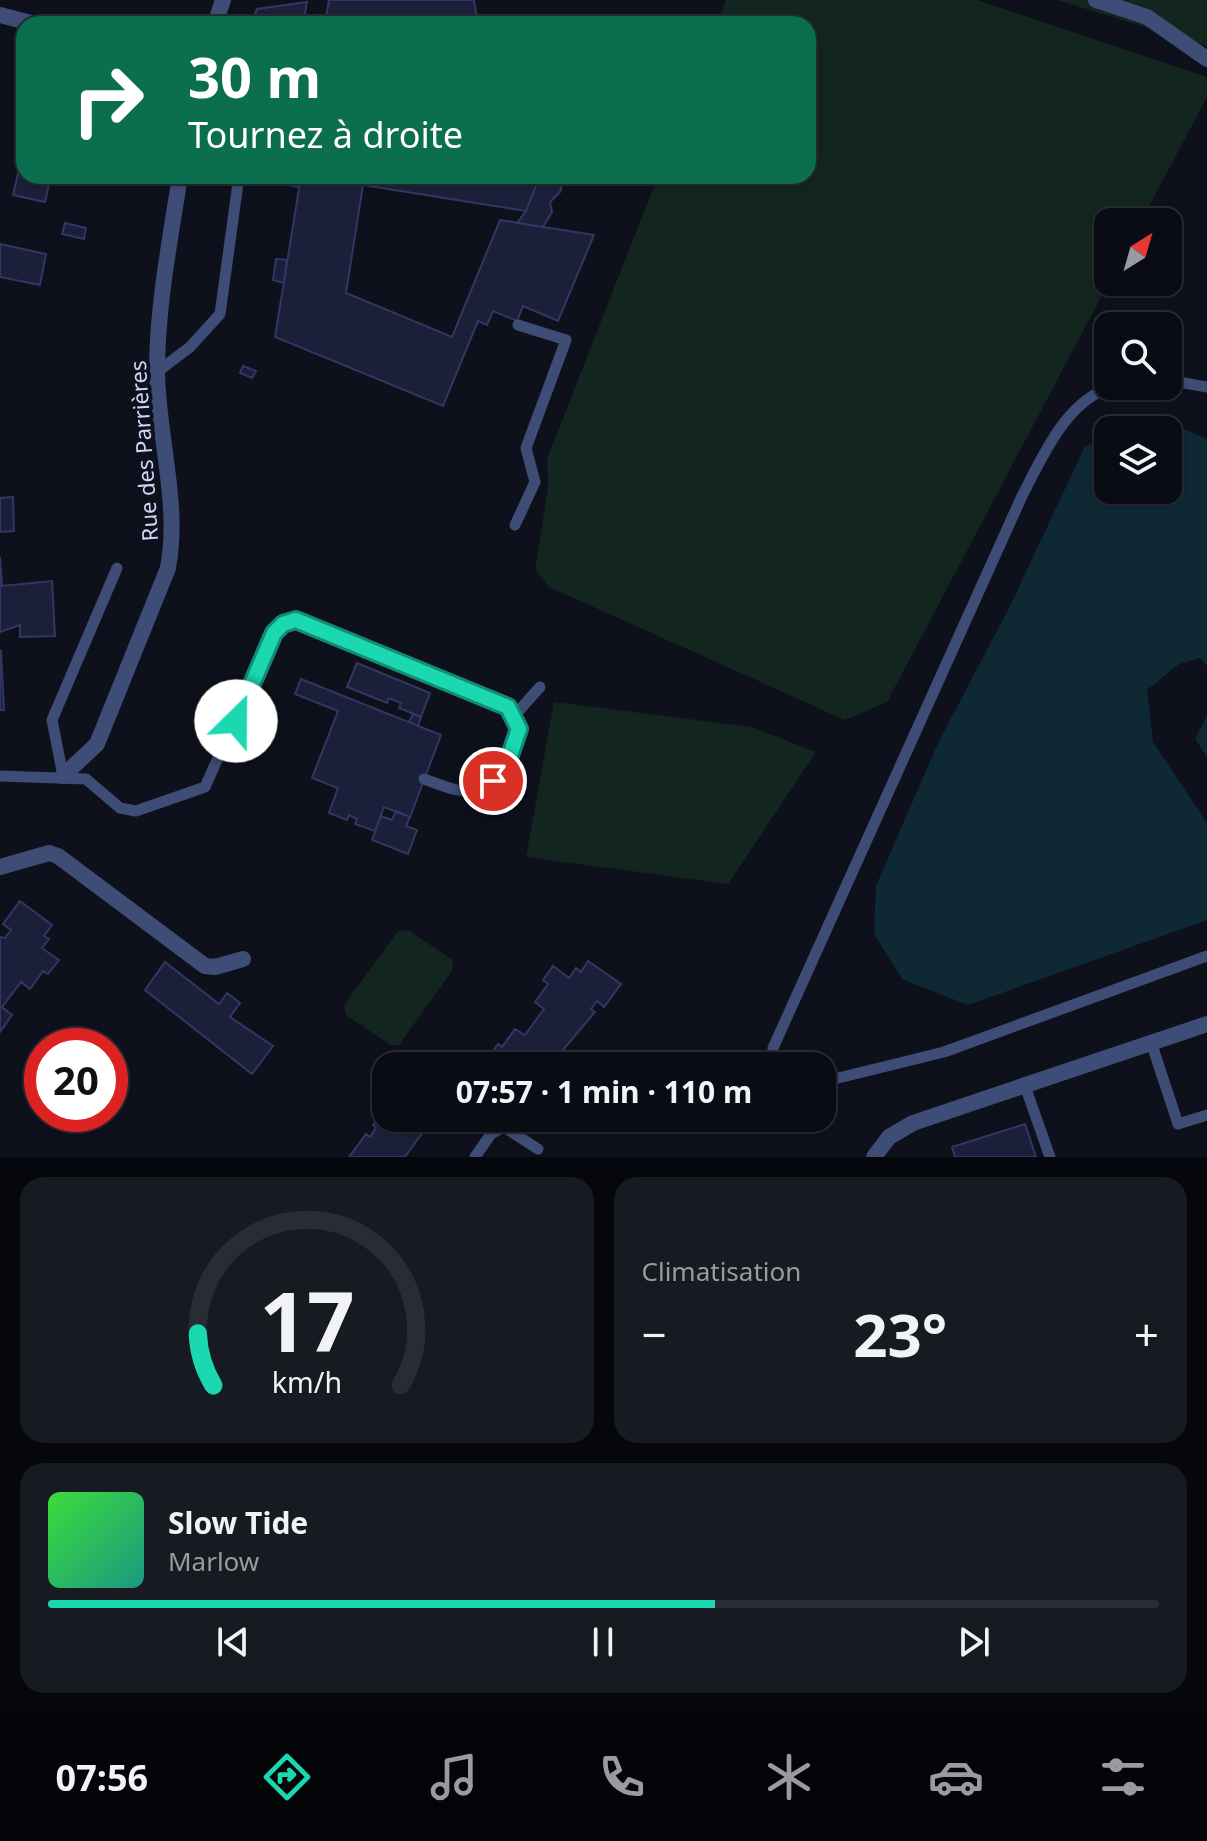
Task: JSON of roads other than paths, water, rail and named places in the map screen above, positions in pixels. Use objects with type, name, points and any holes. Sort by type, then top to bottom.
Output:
[{"type":"street","points":[[1096,0],[1147,17],[1207,59]]},
{"type":"street","name":"Rue des Parrières","points":[[63,776],[97,744],[168,568],[172,545],[157,372],[158,326],[179,184]]},
{"type":"street","points":[[0,867],[49,853],[58,856],[205,966],[215,967],[243,959]]},
{"type":"street","points":[[874,1157],[889,1137],[906,1126],[1207,1024]]},
{"type":"lane","points":[[157,372],[190,347],[220,314],[238,184]]},
{"type":"lane","points":[[515,525],[535,482],[526,448],[566,340],[518,325]]},
{"type":"lane","points":[[1182,383],[1207,387]]},
{"type":"lane","points":[[773,1052],[1022,496],[1050,444],[1080,404],[1094,397]]},
{"type":"lane","points":[[63,776],[52,720],[117,568]]},
{"type":"lane","points":[[0,776],[86,779],[120,808],[136,811],[205,787],[274,633],[283,624],[296,620],[500,701],[515,715],[519,729],[513,749],[506,767],[493,781],[480,789],[458,791],[424,779]]},
{"type":"lane","points":[[515,715],[540,687]]},
{"type":"lane","points":[[836,1079],[944,1052],[1207,956]]},
{"type":"lane","points":[[1151,1042],[1178,1124],[1207,1115]]},
{"type":"lane","points":[[1025,1086],[1050,1157]]},
{"type":"lane","points":[[475,1157],[491,1134],[504,1127],[538,1149]]},
{"type":"water","points":[[1182,428],[1207,439],[1207,665],[1200,658],[1179,664],[1147,690],[1153,742],[1207,823],[1207,920],[968,1005],[902,979],[874,934],[876,886],[938,743],[1011,604],[1085,446],[1094,443],[1094,504],[1182,504]]},
{"type":"water","points":[[1207,715],[1207,757],[1195,739]]}]
